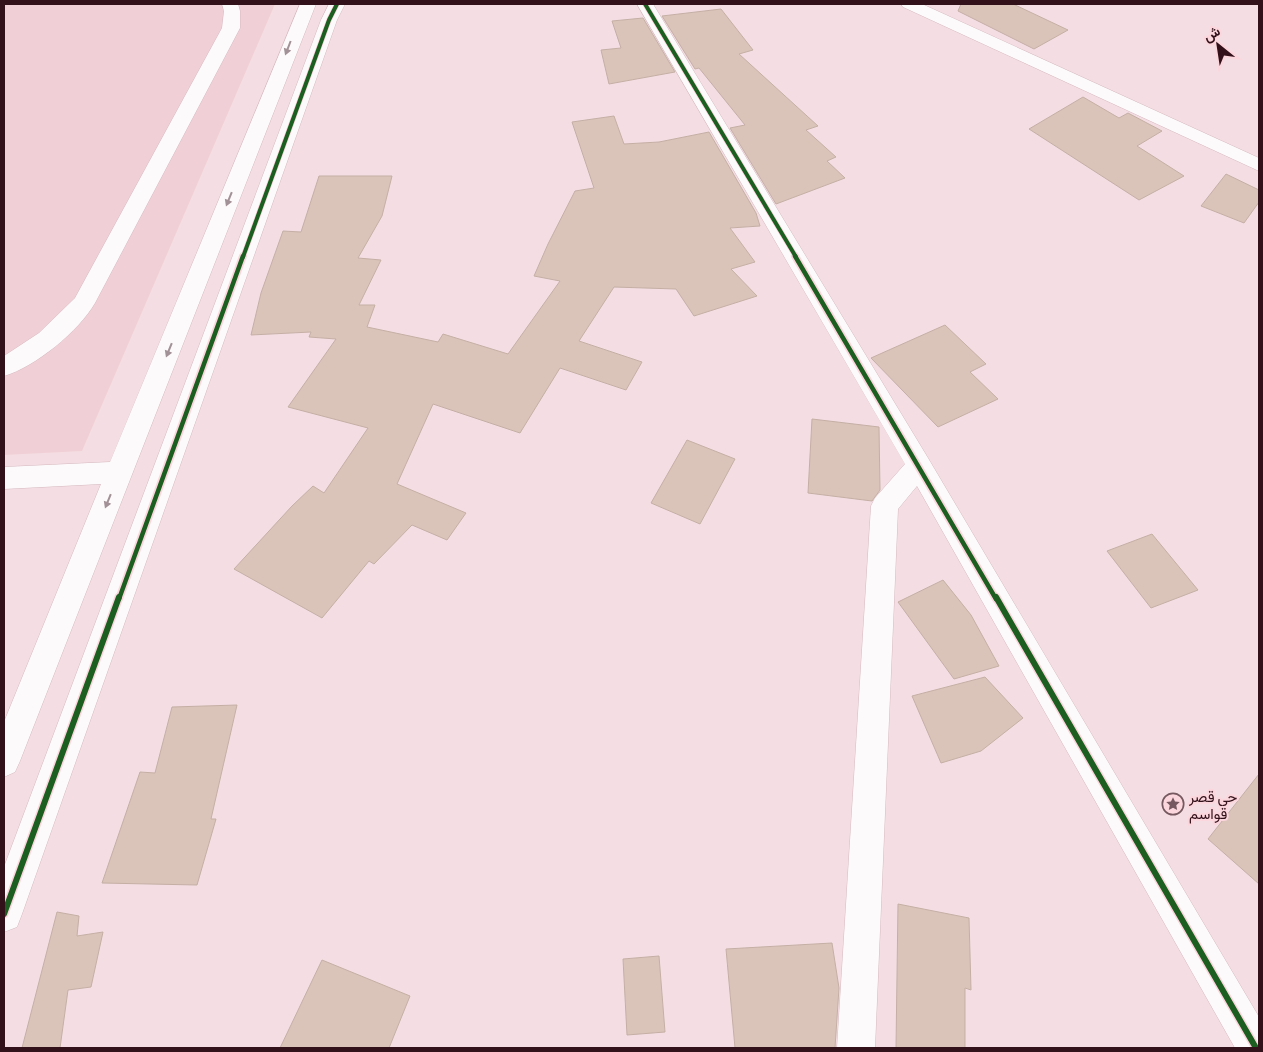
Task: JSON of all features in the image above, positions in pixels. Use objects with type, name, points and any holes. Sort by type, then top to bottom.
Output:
[{"type":"street","points":[[4,367],[48,340],[84,304],[231,28],[233,19],[230,4]]},
{"type":"street","points":[[4,760],[308,4]]},
{"type":"street","points":[[4,914],[326,29],[337,4]]},
{"type":"street","points":[[645,4],[919,465],[1256,1048]]},
{"type":"street","points":[[909,4],[1259,165]]},
{"type":"street","points":[[856,1048],[885,506],[919,465]]},
{"type":"street","points":[[4,478],[120,472]]},
{"type":"shaded area","points":[[4,4],[275,4],[82,451],[4,455]]},
{"type":"building","points":[[961,4],[1013,4],[1068,30],[1034,49],[958,11]]},
{"type":"building","points":[[721,9],[753,50],[739,54],[818,126],[806,130],[836,157],[827,161],[845,178],[776,204],[730,128],[745,125],[699,68],[695,69],[662,16]]},
{"type":"building","points":[[643,18],[675,72],[609,84],[601,50],[621,48],[612,21]]},
{"type":"building","points":[[1083,97],[1119,118],[1128,113],[1162,131],[1137,146],[1184,176],[1139,200],[1029,129]]},
{"type":"building","points":[[614,116],[624,144],[659,142],[709,132],[756,213],[760,226],[730,228],[755,262],[731,269],[757,296],[694,316],[676,289],[614,287],[579,341],[642,362],[626,390],[560,368],[520,433],[433,404],[397,484],[466,513],[447,540],[412,525],[374,564],[369,561],[322,618],[234,569],[313,486],[324,493],[368,428],[288,407],[336,339],[309,337],[311,332],[251,335],[261,293],[283,231],[301,232],[319,176],[392,176],[382,216],[358,258],[381,260],[359,305],[375,305],[367,327],[438,342],[443,334],[508,354],[560,281],[534,276],[575,191],[594,188],[572,122]]},
{"type":"building","points":[[1226,174],[1259,190],[1259,202],[1244,223],[1201,206]]},
{"type":"building","points":[[945,325],[986,364],[970,372],[998,399],[938,427],[871,358]]},
{"type":"building","points":[[812,419],[879,427],[880,490],[872,501],[808,493]]},
{"type":"building","points":[[687,440],[735,459],[700,524],[651,503]]},
{"type":"building","points":[[1152,534],[1198,590],[1151,608],[1107,551]]},
{"type":"building","points":[[943,580],[971,615],[999,666],[954,679],[898,602]]},
{"type":"building","points":[[985,677],[1023,718],[981,751],[941,763],[912,696]]},
{"type":"building","points":[[237,705],[211,819],[216,819],[197,885],[102,883],[140,772],[155,773],[172,707]]},
{"type":"building","points":[[1259,774],[1259,884],[1208,839]]},
{"type":"building","points":[[898,904],[969,918],[971,990],[965,988],[965,1048],[896,1048]]},
{"type":"building","points":[[57,912],[79,916],[77,936],[103,932],[91,987],[68,990],[60,1048],[22,1048]]},
{"type":"building","points":[[832,943],[839,988],[835,1048],[735,1048],[726,949]]},
{"type":"building","points":[[659,956],[665,1032],[627,1035],[623,959]]},
{"type":"building","points":[[322,960],[410,996],[389,1048],[280,1048]]},
{"type":"cycle path","points":[[4,914],[329,20],[337,4]]},
{"type":"cycle path","points":[[645,4],[919,465],[1256,1048]]},
{"type":"place","name":"حي قصر قواسم","points":[[1173,804]]}]
